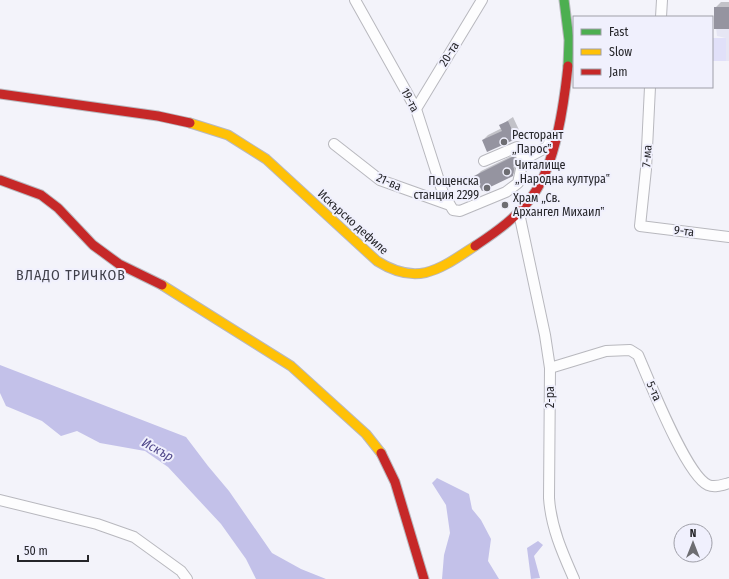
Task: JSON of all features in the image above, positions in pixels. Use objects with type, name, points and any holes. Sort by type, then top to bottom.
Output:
[{"type":"main road","name":"Искърско дефиле","points":[[0,94],[165,117],[201,125],[228,135],[266,159],[377,261],[395,272],[407,275],[428,273],[438,269],[519,213],[530,200],[545,176],[550,162],[568,66],[570,45],[569,25],[564,0]]},
{"type":"main road","points":[[0,180],[41,195],[58,208],[92,245],[120,264],[166,287],[291,366],[366,434],[382,454],[395,482],[424,579]]},
{"type":"street","name":"19-та","points":[[355,0],[416,108],[443,193],[450,205]]},
{"type":"street","name":"20-та","points":[[416,108],[482,0]]},
{"type":"street","points":[[661,16],[662,0]]},
{"type":"street","name":"7-ма","points":[[640,226],[646,169],[650,88]]},
{"type":"street","points":[[484,161],[517,147],[523,160],[547,147],[557,126]]},
{"type":"street","name":"21-ва","points":[[334,144],[380,180],[450,205],[453,210],[460,211],[506,192],[518,183],[523,160]]},
{"type":"street","name":"2-ра","points":[[519,213],[545,335],[550,368],[550,518],[558,544],[574,579]]},
{"type":"street","name":"9-та","points":[[640,226],[729,237]]},
{"type":"street","name":"5-та","points":[[550,368],[606,351],[630,350],[638,355],[668,422],[697,474],[708,484],[718,486],[729,483]]},
{"type":"street","points":[[0,500],[97,524],[134,537],[181,571],[187,579]]},
{"type":"shaded area","points":[[729,9],[729,61],[726,61],[726,38],[717,36],[714,10]]},
{"type":"shaded area","points":[[713,38],[726,38],[726,61],[713,61]]},
{"type":"water","name":"Искър","points":[[0,365],[186,437],[229,491],[272,553],[301,569],[326,579],[256,579],[246,559],[221,524],[168,467],[145,451],[100,443],[77,431],[61,436],[42,421],[6,406],[0,393]]},
{"type":"water","points":[[437,478],[469,494],[472,509],[481,520],[491,539],[488,561],[499,579],[442,579],[444,555],[450,533],[446,505],[432,483]]},
{"type":"water","points":[[538,541],[543,545],[534,556],[540,578],[531,579],[527,548]]},
{"type":"building","points":[[714,7],[729,7],[729,29],[714,29]]},
{"type":"building","points":[[508,121],[516,139],[487,152],[482,140],[502,131],[499,125]]},
{"type":"building","points":[[514,156],[516,161],[515,165],[513,166],[513,176],[482,191],[474,176]]},
{"type":"traffic: fast","points":[[564,0],[569,40],[568,66]]},
{"type":"traffic: slow","points":[[190,123],[228,135],[266,159],[377,261],[392,269],[405,273],[417,274],[428,272],[451,262],[475,246]]},
{"type":"traffic: slow","points":[[162,285],[291,366],[366,434],[381,453]]},
{"type":"traffic: jam","points":[[475,246],[514,217],[527,203],[541,182],[548,167],[558,133],[568,66]]},
{"type":"traffic: jam","points":[[0,94],[158,116],[190,123]]},
{"type":"traffic: jam","points":[[0,180],[41,195],[58,208],[93,245],[119,264],[162,285]]},
{"type":"traffic: jam","points":[[381,453],[395,482],[424,579]]},
{"type":"place","name":"Ресторант „Парос‟","points":[[504,142]]},
{"type":"place","name":"Читалище „Народна култура‟","points":[[507,172]]},
{"type":"place","name":"Пощенска станция 2299","points":[[487,188]]},
{"type":"place","name":"Храм „Св. Архангел Михаил‟","points":[[505,205]]},
{"type":"district","name":"ВЛАДО ТРИЧКОВ","points":[[71,275]]}]
